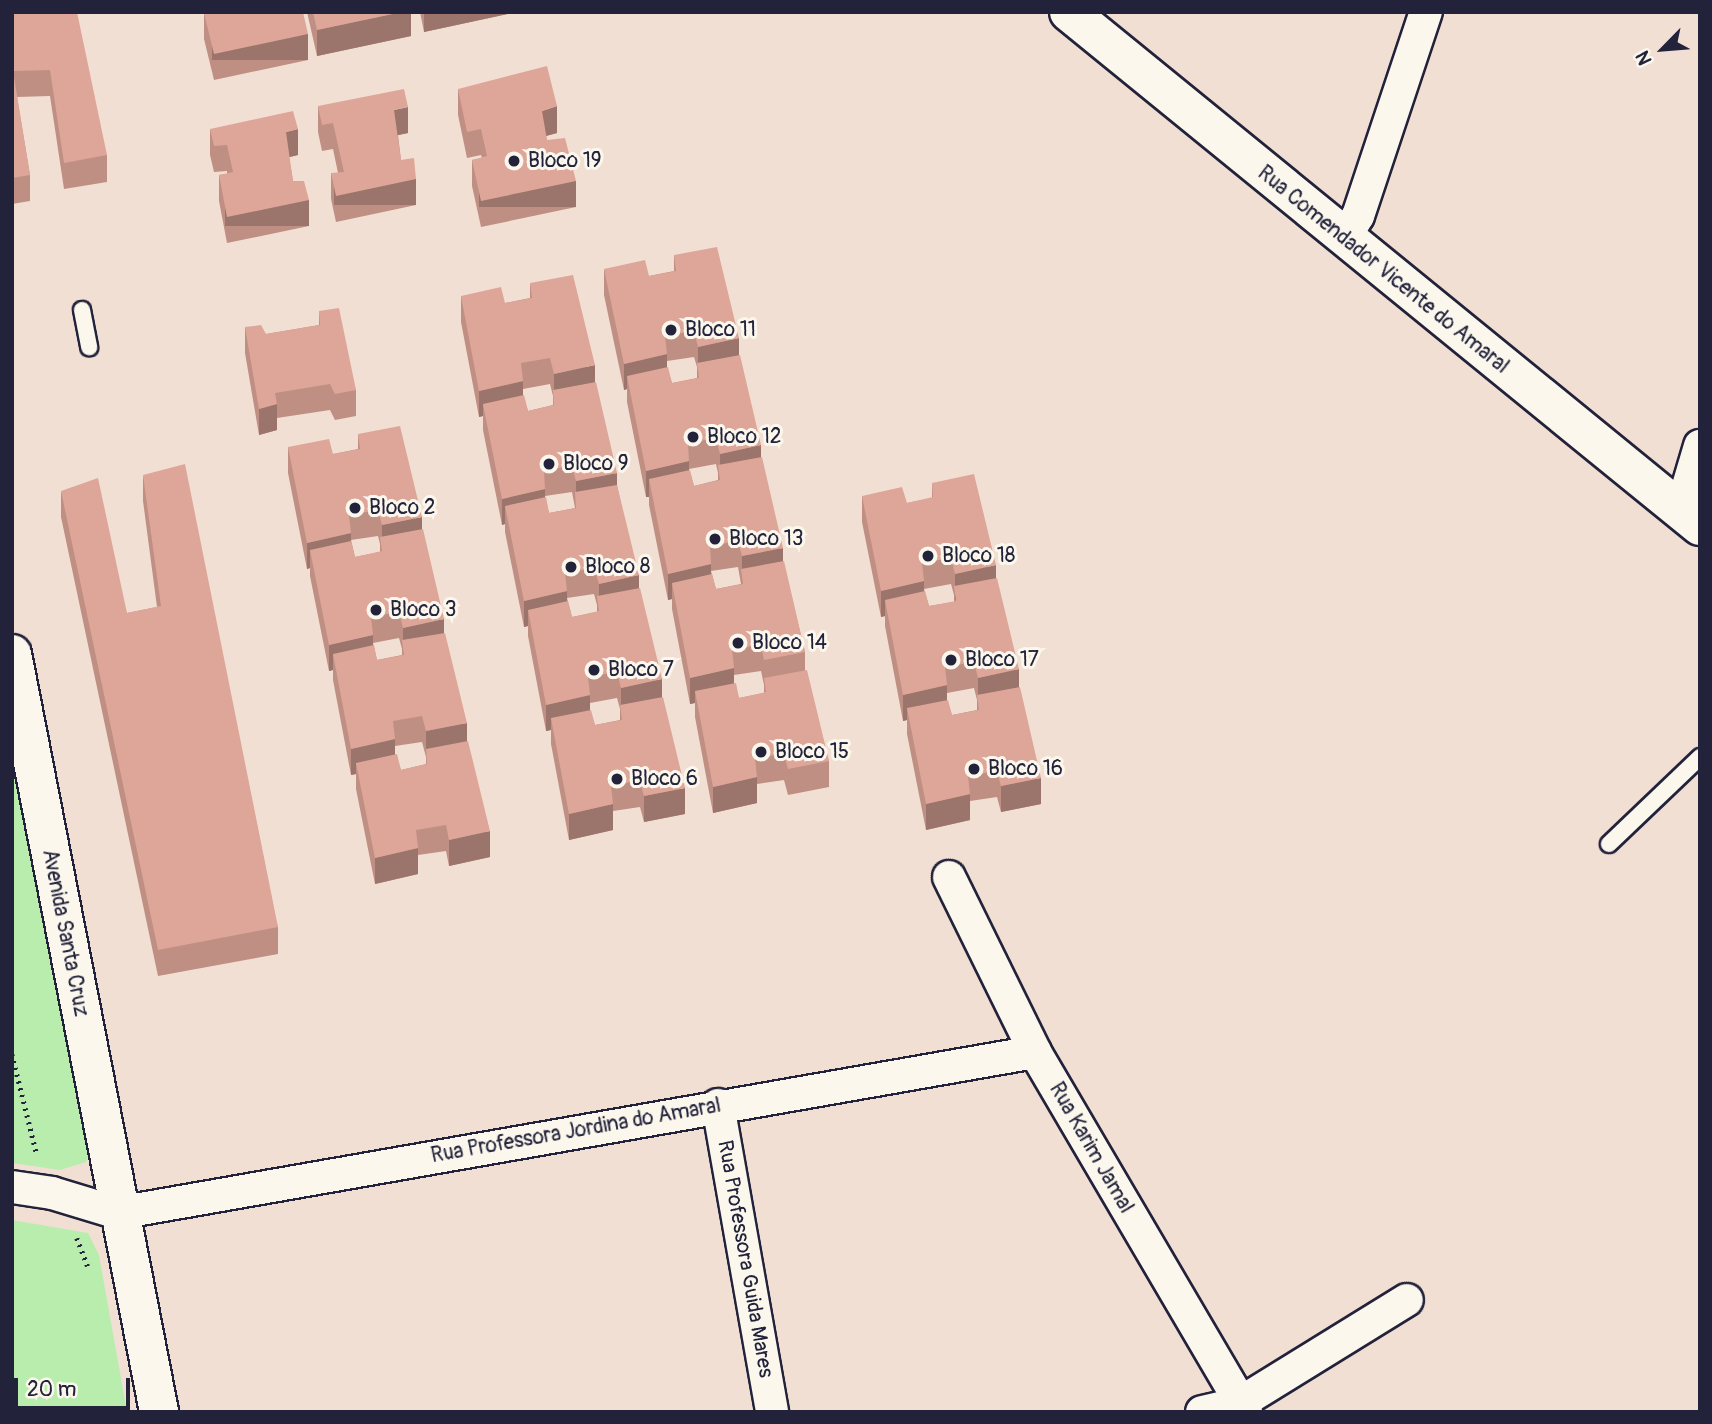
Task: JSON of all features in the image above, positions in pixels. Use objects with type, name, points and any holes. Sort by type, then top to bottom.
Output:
[{"type":"street","name":"Rua Comendador Vicente do Amaral","points":[[1069,12],[1344,239],[1690,518]]},
{"type":"street","points":[[1344,239],[1358,216],[1426,12]]},
{"type":"street","points":[[1690,518],[1700,446]]},
{"type":"street","name":"Avenida Santa Cruz","points":[[12,654],[117,1213],[159,1412]]},
{"type":"street","name":"Rua Karim Jamal","points":[[949,877],[1035,1052],[1243,1407]]},
{"type":"street","name":"Rua Professora Jordina do Amaral","points":[[117,1213],[718,1105],[1035,1052]]},
{"type":"street","name":"Rua Professora Guida Mares","points":[[718,1105],[772,1412]]},
{"type":"street","points":[[12,1187],[52,1193],[117,1213]]},
{"type":"street","points":[[1202,1412],[1243,1407],[1407,1300]]},
{"type":"lane","points":[[82,310],[89,347]]},
{"type":"lane","points":[[1609,844],[1700,757]]},
{"type":"path","points":[[12,1054],[32,1143]]},
{"type":"green space","points":[[12,740],[91,1149],[86,1162],[60,1170],[12,1163]]},
{"type":"green space","points":[[12,1220],[88,1233],[99,1255],[127,1412],[12,1412]]},
{"type":"building","points":[[12,12],[77,12],[107,155],[64,163],[50,70],[13,71],[30,175],[12,178]]},
{"type":"building","points":[[303,12],[308,34],[214,54],[204,13]]},
{"type":"building","points":[[313,12],[402,12],[317,30]]},
{"type":"building","name":"Bloco 19","points":[[547,66],[557,106],[542,111],[547,140],[565,138],[576,181],[481,201],[472,160],[487,156],[481,129],[467,132],[458,89]]},
{"type":"building","points":[[404,89],[408,107],[394,110],[401,160],[414,158],[416,179],[336,196],[331,173],[344,172],[333,123],[322,125],[318,106]]},
{"type":"building","points":[[293,111],[298,129],[286,132],[293,181],[304,181],[309,200],[227,217],[219,175],[233,172],[227,145],[214,146],[210,129]]},
{"type":"building","name":"Bloco 11","points":[[717,247],[739,338],[698,347],[694,331],[665,336],[667,354],[624,364],[604,269],[645,260],[649,276],[676,271],[674,255]]},
{"type":"building","points":[[573,275],[595,365],[554,374],[550,358],[521,363],[523,381],[479,391],[461,296],[501,287],[505,303],[532,298],[530,283]]},
{"type":"building","points":[[339,308],[356,390],[335,394],[330,384],[275,393],[277,404],[259,409],[245,327],[261,325],[266,334],[320,325],[319,311]]},
{"type":"building","name":"Bloco 12","points":[[740,355],[761,445],[720,454],[716,438],[688,443],[689,461],[646,471],[627,376],[668,367],[672,383],[699,378],[697,363]]},
{"type":"building","name":"Bloco 9","points":[[596,382],[617,473],[576,481],[572,466],[544,470],[545,489],[502,499],[483,404],[524,395],[528,411],[554,405],[553,390]]},
{"type":"building","name":"Bloco 2","points":[[400,426],[422,517],[382,525],[378,510],[349,515],[351,533],[307,543],[288,447],[329,439],[333,454],[360,449],[358,434]]},
{"type":"building","name":"Bloco 13","points":[[762,457],[783,548],[742,556],[738,541],[710,546],[711,564],[668,574],[649,479],[690,470],[694,486],[720,480],[718,465]]},
{"type":"building","points":[[185,464],[278,927],[158,950],[61,491],[98,478],[127,613],[161,606],[143,475]]},
{"type":"building","name":"Bloco 18","points":[[974,474],[996,565],[955,574],[951,558],[922,563],[924,581],[881,591],[862,496],[902,487],[907,503],[933,497],[932,483]]},
{"type":"building","name":"Bloco 8","points":[[617,485],[639,575],[599,584],[594,568],[565,573],[567,591],[524,601],[505,506],[546,497],[549,513],[576,508],[575,492]]},
{"type":"building","name":"Bloco 3","points":[[423,529],[444,619],[403,628],[399,612],[371,617],[373,635],[329,645],[310,550],[351,541],[355,557],[382,551],[380,537]]},
{"type":"building","name":"Bloco 14","points":[[784,561],[805,652],[764,660],[761,645],[732,649],[734,668],[690,678],[672,583],[712,574],[716,589],[743,584],[741,569]]},
{"type":"building","name":"Bloco 17","points":[[997,578],[1019,669],[978,678],[974,662],[945,667],[947,685],[903,695],[885,600],[925,591],[929,606],[956,601],[954,586]]},
{"type":"building","name":"Bloco 7","points":[[640,588],[662,679],[621,688],[617,672],[588,677],[590,695],[546,705],[528,610],[568,601],[572,617],[599,611],[597,596]]},
{"type":"building","points":[[445,633],[467,723],[426,731],[422,716],[393,721],[395,739],[351,749],[333,654],[374,645],[377,660],[404,655],[402,640]]},
{"type":"building","name":"Bloco 15","points":[[807,670],[829,761],[788,769],[784,754],[755,758],[757,777],[713,787],[695,691],[736,683],[739,698],[766,692],[764,678]]},
{"type":"building","name":"Bloco 16","points":[[1020,687],[1041,778],[1001,786],[997,771],[968,776],[970,794],[926,804],[907,708],[948,700],[952,715],[979,710],[977,695]]},
{"type":"building","name":"Bloco 6","points":[[663,697],[685,788],[644,796],[640,781],[611,785],[613,804],[569,814],[551,718],[591,710],[595,725],[622,720],[620,705]]},
{"type":"building","points":[[468,741],[490,831],[449,840],[446,825],[416,830],[418,848],[375,858],[356,763],[397,754],[401,770],[427,764],[426,749]]},
{"type":"place","name":"Bloco 19","points":[[514,161]]},
{"type":"place","name":"Bloco 11","points":[[671,330]]},
{"type":"place","name":"Bloco 12","points":[[693,437]]},
{"type":"place","name":"Bloco 9","points":[[549,464]]},
{"type":"place","name":"Bloco 2","points":[[355,508]]},
{"type":"place","name":"Bloco 13","points":[[715,539]]},
{"type":"place","name":"Bloco 18","points":[[928,556]]},
{"type":"place","name":"Bloco 8","points":[[571,567]]},
{"type":"place","name":"Bloco 3","points":[[376,610]]},
{"type":"place","name":"Bloco 14","points":[[738,643]]},
{"type":"place","name":"Bloco 17","points":[[951,660]]},
{"type":"place","name":"Bloco 7","points":[[594,670]]},
{"type":"place","name":"Bloco 15","points":[[761,752]]},
{"type":"place","name":"Bloco 16","points":[[974,769]]},
{"type":"place","name":"Bloco 6","points":[[617,779]]}]
